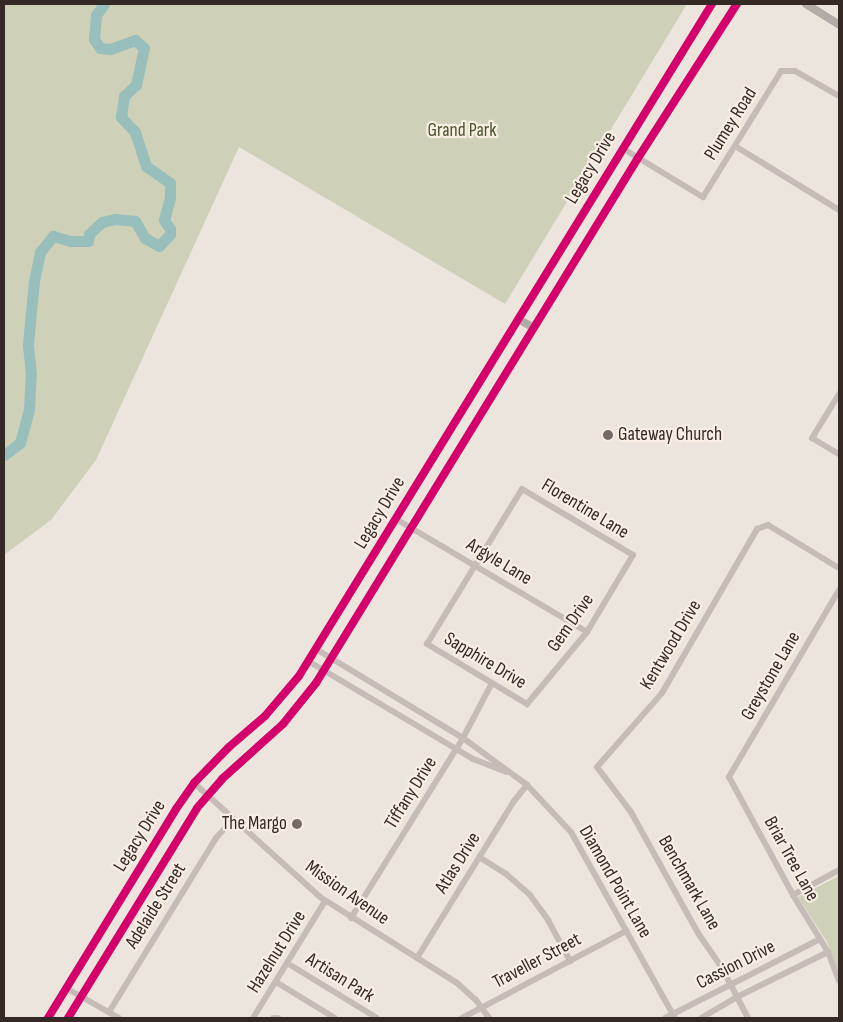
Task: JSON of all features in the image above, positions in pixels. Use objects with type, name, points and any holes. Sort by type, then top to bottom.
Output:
[{"type":"main road","name":"Legacy Drive","points":[[48,1018],[176,809],[194,783],[229,747],[276,704],[316,649],[622,148],[665,84],[712,4]]},
{"type":"main road","name":"Legacy Drive","points":[[68,1018],[189,820],[208,794],[239,762],[283,724],[324,670],[638,158],[738,4]]},
{"type":"main road","points":[[806,4],[839,25]]},
{"type":"main road","points":[[518,319],[534,328]]},
{"type":"street","name":"Plumey Road","points":[[638,158],[703,197],[782,71],[786,69],[795,71],[839,96]]},
{"type":"street","points":[[735,146],[839,210]]},
{"type":"street","points":[[622,148],[638,158]]},
{"type":"street","points":[[839,394],[812,438],[839,454]]},
{"type":"street","name":"Florentine Lane","points":[[475,565],[522,489],[633,555]]},
{"type":"street","name":"Argyle Lane","points":[[396,518],[587,632]]},
{"type":"street","name":"Kentwood Drive","points":[[597,767],[662,693],[757,529],[768,525],[839,568]]},
{"type":"street","name":"Gem Drive","points":[[527,704],[587,632],[633,555]]},
{"type":"street","name":"Sapphire Drive","points":[[475,565],[427,644],[527,704]]},
{"type":"street","name":"Greystone Lane","points":[[729,777],[839,590]]},
{"type":"street","name":"Diamond Point Lane","points":[[316,649],[463,738],[527,785],[570,832],[674,1016]]},
{"type":"street","name":"Diamond Point Lane","points":[[308,660],[473,760],[513,774]]},
{"type":"street","name":"Tiffany Drive","points":[[351,918],[463,738],[492,683]]},
{"type":"street","name":"Benchmark Lane","points":[[597,767],[632,812],[698,933],[722,968],[748,1018]]},
{"type":"street","name":"Briar Tree Lane","points":[[729,777],[793,896],[828,952],[839,981]]},
{"type":"street","name":"Mission Avenue","points":[[194,783],[326,901],[457,982],[482,1007],[489,1018]]},
{"type":"street","name":"Atlas Drive","points":[[417,958],[514,802],[527,785]]},
{"type":"street","name":"Adelaide Street","points":[[109,1012],[216,838],[233,819]]},
{"type":"street","points":[[480,857],[510,876],[530,895],[548,920],[570,961]]},
{"type":"street","points":[[793,896],[839,870]]},
{"type":"street","name":"Hazelnut Drive","points":[[253,1018],[326,901]]},
{"type":"street","name":"Traveller Street","points":[[462,1018],[626,932]]},
{"type":"street","name":"Cassion Drive","points":[[665,1018],[674,1016],[820,939]]},
{"type":"street","name":"Cassion Drive","points":[[701,1018],[737,997],[828,952]]},
{"type":"street","name":"Artisan Park","points":[[287,963],[377,1018]]},
{"type":"street","name":"Artisan Park","points":[[276,982],[335,1018]]},
{"type":"street","points":[[66,988],[119,1018]]},
{"type":"street","points":[[273,1018],[278,1018]]},
{"type":"green space","name":"Grand Park","points":[[4,4],[687,4],[505,304],[239,147],[96,460],[51,520],[4,555]]},
{"type":"green space","points":[[839,876],[839,972],[827,942],[798,897]]},
{"type":"waterway","points":[[4,455],[20,443],[29,409],[31,374],[28,344],[34,281],[40,252],[53,236],[71,241],[88,241],[89,234],[102,222],[115,219],[135,221],[145,238],[159,246],[170,234],[170,229],[164,220],[170,198],[170,183],[146,166],[135,132],[121,117],[124,96],[136,85],[144,48],[135,40],[110,49],[100,48],[94,39],[96,15],[104,4]]},
{"type":"cycle path","points":[[48,1018],[176,809],[194,783],[229,747],[265,716],[299,676],[712,4]]},
{"type":"cycle path","points":[[68,1018],[197,808],[222,779],[283,724],[316,683],[638,158],[737,4]]},
{"type":"place","name":"Gateway Church","points":[[608,435]]},
{"type":"place","name":"The Margo","points":[[297,824]]}]
